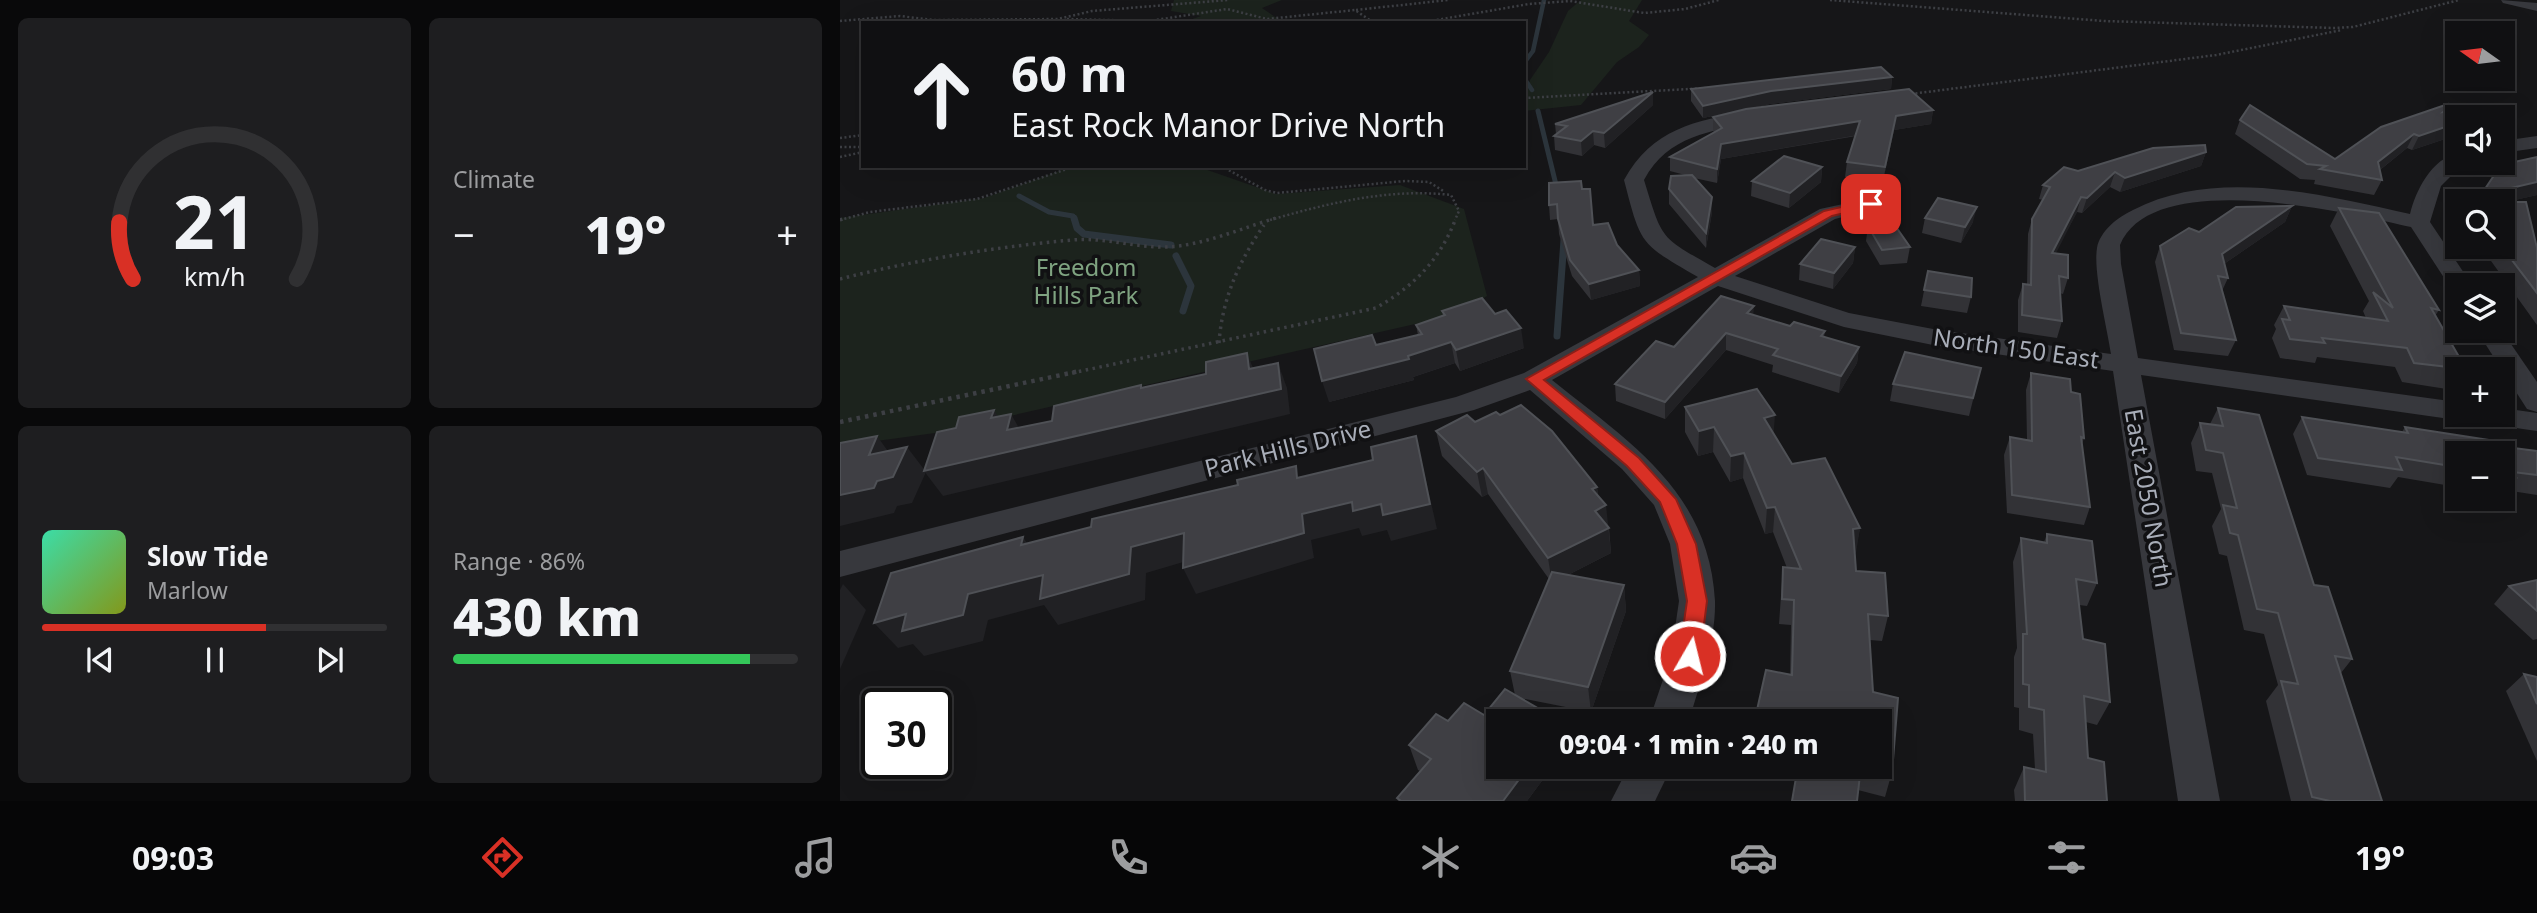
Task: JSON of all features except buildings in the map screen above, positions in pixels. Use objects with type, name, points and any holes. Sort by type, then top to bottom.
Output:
[{"type":"street","points":[[2508,0],[2537,7]]},
{"type":"street","name":"North 150 East","points":[[1763,115],[1708,125],[1662,144],[1649,153],[1634,180],[1650,233],[1661,247],[1715,277],[1857,321],[1933,337],[2445,409]]},
{"type":"street","points":[[2515,145],[2537,142]]},
{"type":"street","points":[[2445,168],[2435,176],[2425,193],[2419,222],[2452,273]]},
{"type":"street","name":"East 2050 North","points":[[2199,801],[2125,364],[2109,264],[2109,243],[2123,226],[2144,210],[2205,197],[2272,195],[2419,222]]},
{"type":"street","name":"Park Hills Drive","points":[[840,564],[1464,404],[1534,379],[1828,214],[1871,204]]},
{"type":"street","points":[[2498,343],[2537,403]]},
{"type":"street","points":[[1534,379],[1633,462],[1667,499],[1687,544],[1697,601],[1690,656],[1673,709]]},
{"type":"street","points":[[2515,419],[2537,422]]},
{"type":"street","points":[[1632,801],[1645,779]]},
{"type":"path","points":[[1058,19],[1092,11],[1228,0]]},
{"type":"path","points":[[840,21],[900,16],[933,20],[1149,21],[1227,9],[1267,19],[1448,0]]},
{"type":"path","points":[[1431,21],[1529,4],[1570,1],[1644,13],[1685,9],[1719,0]]},
{"type":"path","points":[[1830,0],[2104,21],[2353,27]]},
{"type":"path","points":[[1910,94],[2216,55],[2307,39],[2459,0]]},
{"type":"path","points":[[1355,10],[1371,21]]},
{"type":"path","points":[[1526,98],[1711,88]]},
{"type":"path","points":[[840,138],[861,135]]},
{"type":"path","points":[[840,147],[861,150]]},
{"type":"path","points":[[840,157],[861,151]]},
{"type":"path","points":[[840,220],[872,210],[932,206],[987,197],[1070,168]]},
{"type":"path","points":[[840,422],[1376,308],[1408,290],[1430,270],[1459,211],[1451,195],[1429,182],[1405,181],[1277,193],[1265,190],[1225,168]]},
{"type":"path","points":[[840,279],[896,265],[1070,240],[1100,238],[1175,246],[1328,205],[1429,190],[1451,195]]},
{"type":"path","points":[[1219,343],[1219,322],[1227,296],[1265,223]]},
{"type":"green space","points":[[1174,0],[1282,0],[1262,8],[1281,21],[1187,21],[1201,16],[1171,11]]},
{"type":"green space","points":[[1581,0],[1642,0],[1629,21],[1649,35],[1639,47],[1617,62],[1581,105],[1526,111],[1526,91],[1530,80],[1549,52],[1568,11]]},
{"type":"green space","name":"Freedom Hills Park","points":[[1067,168],[1202,168],[1276,194],[1400,185],[1464,209],[1487,296],[1455,315],[935,433],[840,446],[840,218],[984,198]]},
{"type":"waterway","points":[[1526,60],[1533,51],[1544,0]]},
{"type":"waterway","points":[[1526,81],[1532,90]]},
{"type":"waterway","points":[[1538,111],[1558,193]]},
{"type":"waterway","points":[[1019,196],[1049,212],[1073,216],[1074,220]]},
{"type":"waterway","points":[[1074,218],[1077,228],[1084,234],[1171,245]]},
{"type":"waterway","points":[[1557,336],[1564,240]]},
{"type":"waterway","points":[[1176,256],[1191,286],[1183,311]]},
{"type":"route","points":[[1690,656],[1697,601],[1687,544],[1667,499],[1633,462],[1534,379],[1828,214],[1871,204]]}]
